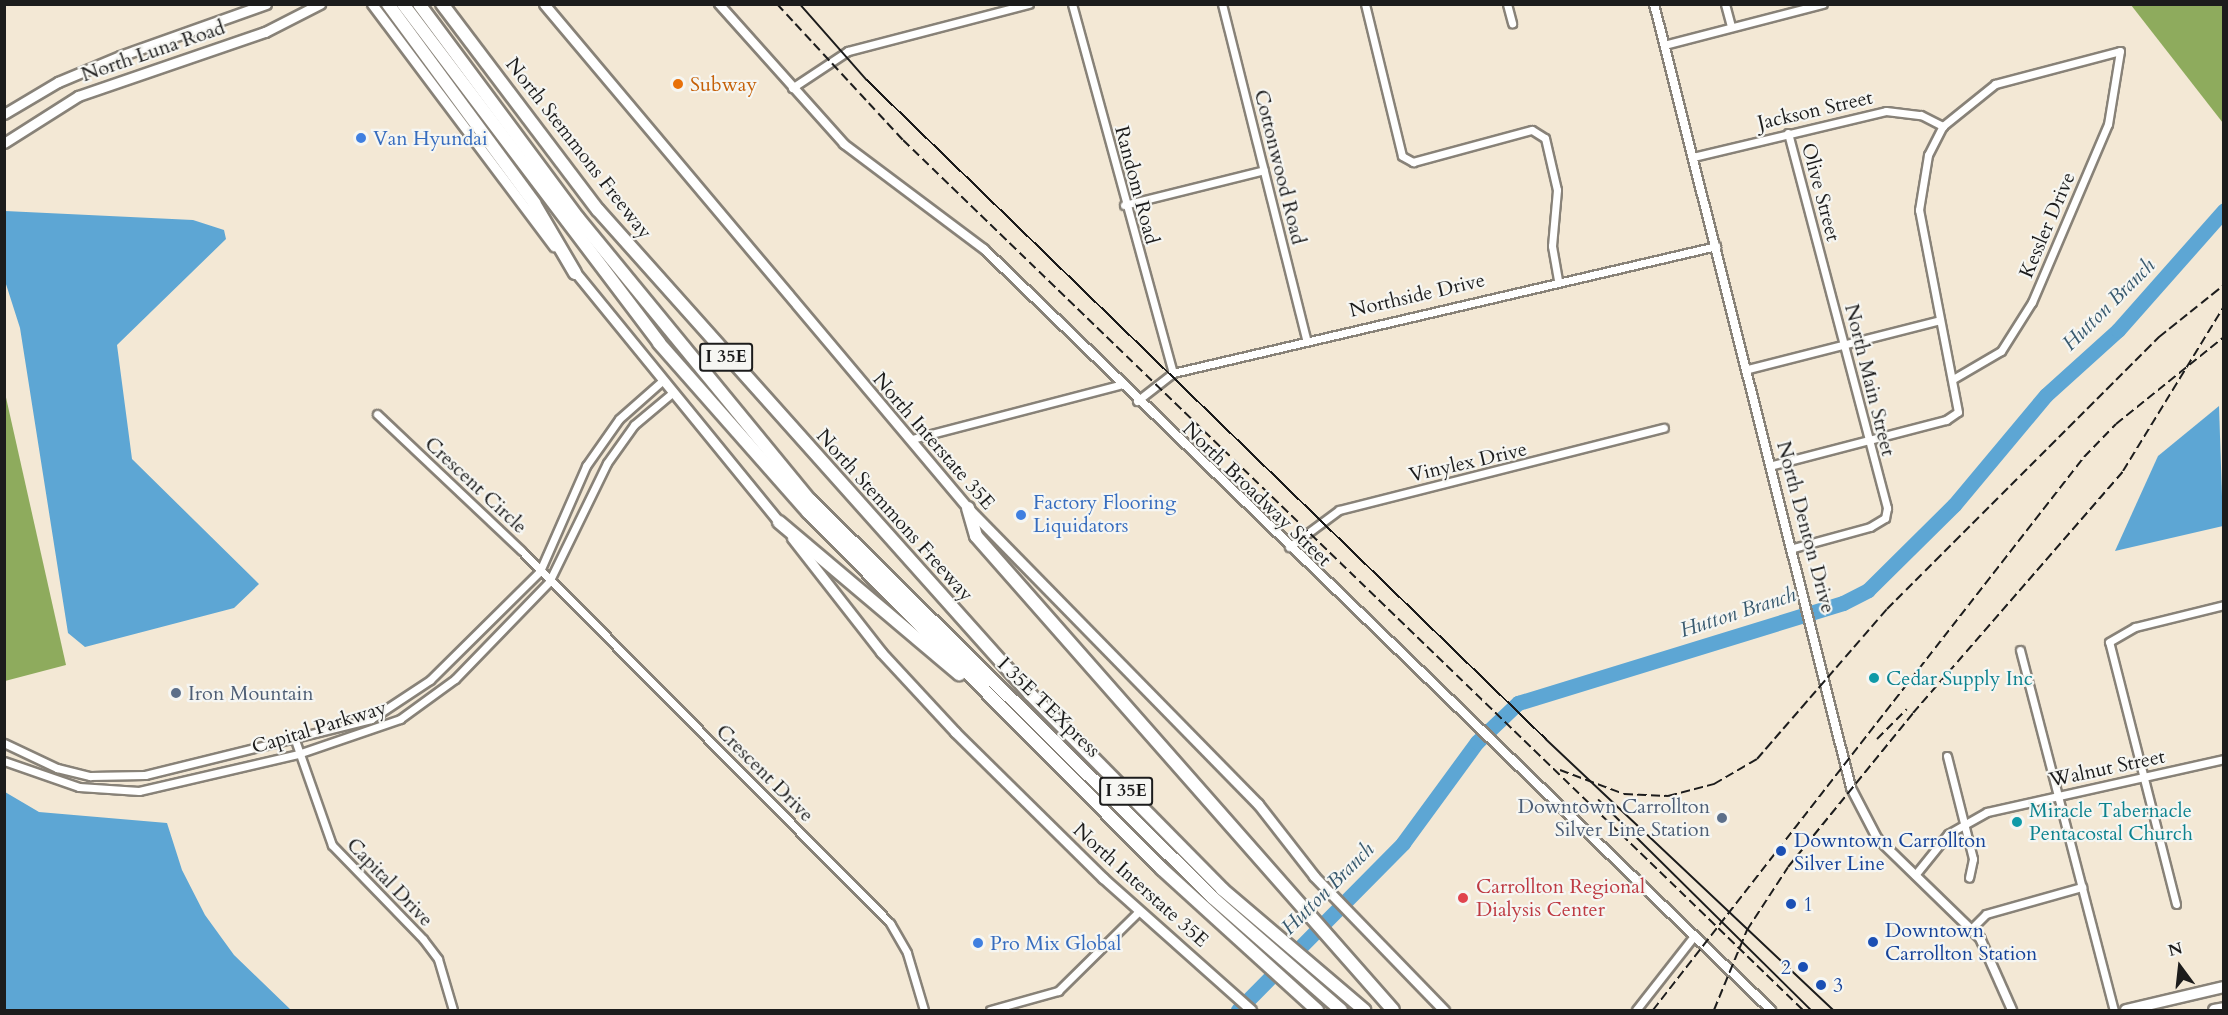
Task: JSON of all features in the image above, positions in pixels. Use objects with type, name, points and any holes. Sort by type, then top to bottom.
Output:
[{"type":"highway","points":[[388,4],[534,202],[575,273]]},
{"type":"highway","name":"I 35E","points":[[403,4],[659,343],[808,512],[976,687],[1202,906],[1317,1011]]},
{"type":"highway","name":"I 35E TEXpress","points":[[419,4],[578,218],[810,500],[1341,1011]]},
{"type":"highway","name":"North Stemmons Freeway","points":[[442,4],[598,210],[693,320],[1030,694],[1218,893],[1364,1011]]},
{"type":"highway","points":[[968,508],[976,536],[1393,1011]]},
{"type":"highway","points":[[779,522],[924,648],[976,687]]},
{"type":"main road","name":"North Luna Road","points":[[4,114],[58,82],[120,56],[266,4]]},
{"type":"main road","name":"North Luna Road","points":[[4,143],[78,96],[265,32],[320,4]]},
{"type":"main road","name":"North Interstate 35E","points":[[372,4],[575,273],[661,382],[779,522],[898,673],[1139,911],[1251,1011]]},
{"type":"main road","name":"North Interstate 35E","points":[[544,4],[861,386],[912,439],[968,508],[1258,804],[1314,876],[1444,1011]]},
{"type":"main road","points":[[2126,1011],[2223,987]]},
{"type":"main road","points":[[2214,1011],[2223,1008]]},
{"type":"street","name":"North Broadway Street","points":[[719,4],[844,144],[971,236],[1119,385],[1289,547],[1508,750],[1771,1011]]},
{"type":"street","points":[[792,88],[848,51],[1029,4]]},
{"type":"street","name":"Random Road","points":[[1072,4],[1124,205],[1173,373]]},
{"type":"street","name":"Cottonwood Road","points":[[1222,4],[1306,338]]},
{"type":"street","points":[[1365,4],[1402,156],[1413,162],[1532,130],[1545,138],[1557,190],[1552,246],[1558,279]]},
{"type":"street","points":[[1507,4],[1512,23]]},
{"type":"street","name":"North Denton Drive","points":[[1654,4],[1804,585],[1851,788],[1877,838],[1972,927],[2001,977],[2012,1011]]},
{"type":"street","points":[[1725,4],[1731,26]]},
{"type":"street","points":[[1664,45],[1823,4]]},
{"type":"street","name":"Kessler Drive","points":[[1943,126],[1995,84],[2120,51],[2108,124],[2032,302],[2001,351],[1953,379]]},
{"type":"street","name":"Jackson Street","points":[[1693,157],[1886,111],[1921,115],[1943,126]]},
{"type":"street","points":[[1773,465],[1946,420],[1959,412],[1953,379],[1937,321],[1920,232],[1920,183],[1943,126]]},
{"type":"street","name":"Olive Street","points":[[1788,133],[1821,260]]},
{"type":"street","points":[[1124,205],[1264,170]]},
{"type":"street","name":"Northside Drive","points":[[1137,401],[1173,373],[1306,338],[1558,279],[1716,246]]},
{"type":"street","name":"North Main Street","points":[[1794,548],[1870,527],[1885,518],[1887,508],[1821,260]]},
{"type":"street","points":[[1748,369],[1937,321]]},
{"type":"street","name":"Capital Parkway","points":[[4,743],[57,768],[101,776],[145,775],[295,740],[371,719],[399,704],[540,571],[586,466],[620,419],[661,382]]},
{"type":"street","points":[[912,439],[1119,385]]},
{"type":"street","name":"Capital Parkway","points":[[4,761],[79,787],[139,791],[298,754],[368,734],[423,705],[549,582],[607,463],[634,425],[671,394]]},
{"type":"street","name":"Crescent Circle","points":[[377,414],[549,582]]},
{"type":"street","name":"Vinylex Drive","points":[[1289,547],[1339,510],[1664,428]]},
{"type":"street","name":"Crescent Drive","points":[[549,582],[890,924],[907,953],[924,1011]]},
{"type":"street","points":[[2176,904],[2109,642],[2136,627],[2223,605]]},
{"type":"street","points":[[2020,651],[2114,1011]]},
{"type":"street","name":"Capital Drive","points":[[295,740],[298,754],[332,845],[423,939],[438,959],[453,1011]]},
{"type":"street","points":[[1947,756],[1973,859],[1969,878]]},
{"type":"street","name":"Walnut Street","points":[[1964,820],[2058,796],[2223,759]]},
{"type":"street","points":[[1915,875],[1964,820]]},
{"type":"street","points":[[1972,927],[1986,914],[2082,887]]},
{"type":"street","points":[[990,1011],[1058,991],[1139,911]]},
{"type":"street","points":[[1636,1011],[1694,936]]},
{"type":"green space","points":[[2131,5],[2223,5],[2223,123]]},
{"type":"green space","points":[[5,393],[66,665],[4,681]]},
{"type":"water","points":[[5,211],[193,220],[224,230],[226,239],[117,345],[132,459],[259,584],[234,608],[85,647],[68,633],[20,328],[5,281]]},
{"type":"water","points":[[2219,406],[2223,526],[2115,551],[2158,456]]},
{"type":"water","points":[[5,792],[39,812],[167,823],[182,870],[205,915],[234,955],[291,1010],[5,1010]]},
{"type":"waterway","name":"Hutton Branch","points":[[1238,1010],[1403,843],[1477,742],[1518,703],[1843,603],[1868,590],[1954,505],[2046,395],[2118,330],[2224,210]]},
{"type":"tram line","points":[[800,4],[867,80],[1546,739],[1834,1010]]},
{"type":"tram line","points":[[1599,800],[1811,1010]]},
{"type":"railway","points":[[777,4],[903,140],[1803,1010]]},
{"type":"railway","points":[[1560,770],[1624,794],[1668,796],[1714,784],[1757,759],[1887,609],[2159,337],[2224,285]]},
{"type":"railway","points":[[1714,1010],[1747,930],[1788,867],[1913,713],[2123,471],[2224,306]]},
{"type":"railway","points":[[1653,1010],[2084,457],[2116,424],[2224,337]]},
{"type":"railway","points":[[1877,739],[1907,709]]},
{"type":"place","name":"Subway","points":[[678,84]]},
{"type":"place","name":"Van Hyundai","points":[[361,138]]},
{"type":"place","name":"Factory Flooring Liquidators","points":[[1021,515]]},
{"type":"place","name":"Cedar Supply Inc","points":[[1874,678]]},
{"type":"place","name":"Iron Mountain","points":[[176,693]]},
{"type":"place","name":"Downtown Carrollton Silver Line Station","points":[[1722,818]]},
{"type":"place","name":"Miracle Tabernacle Pentacostal Church","points":[[2017,822]]},
{"type":"place","name":"Downtown Carrollton Silver Line","points":[[1781,851]]},
{"type":"place","name":"Carrollton Regional Dialysis Center","points":[[1463,898]]},
{"type":"place","name":"1","points":[[1791,904]]},
{"type":"place","name":"Downtown Carrollton Station","points":[[1873,942]]},
{"type":"place","name":"Pro Mix Global","points":[[978,943]]},
{"type":"place","name":"2","points":[[1803,967]]},
{"type":"place","name":"3","points":[[1821,985]]}]
